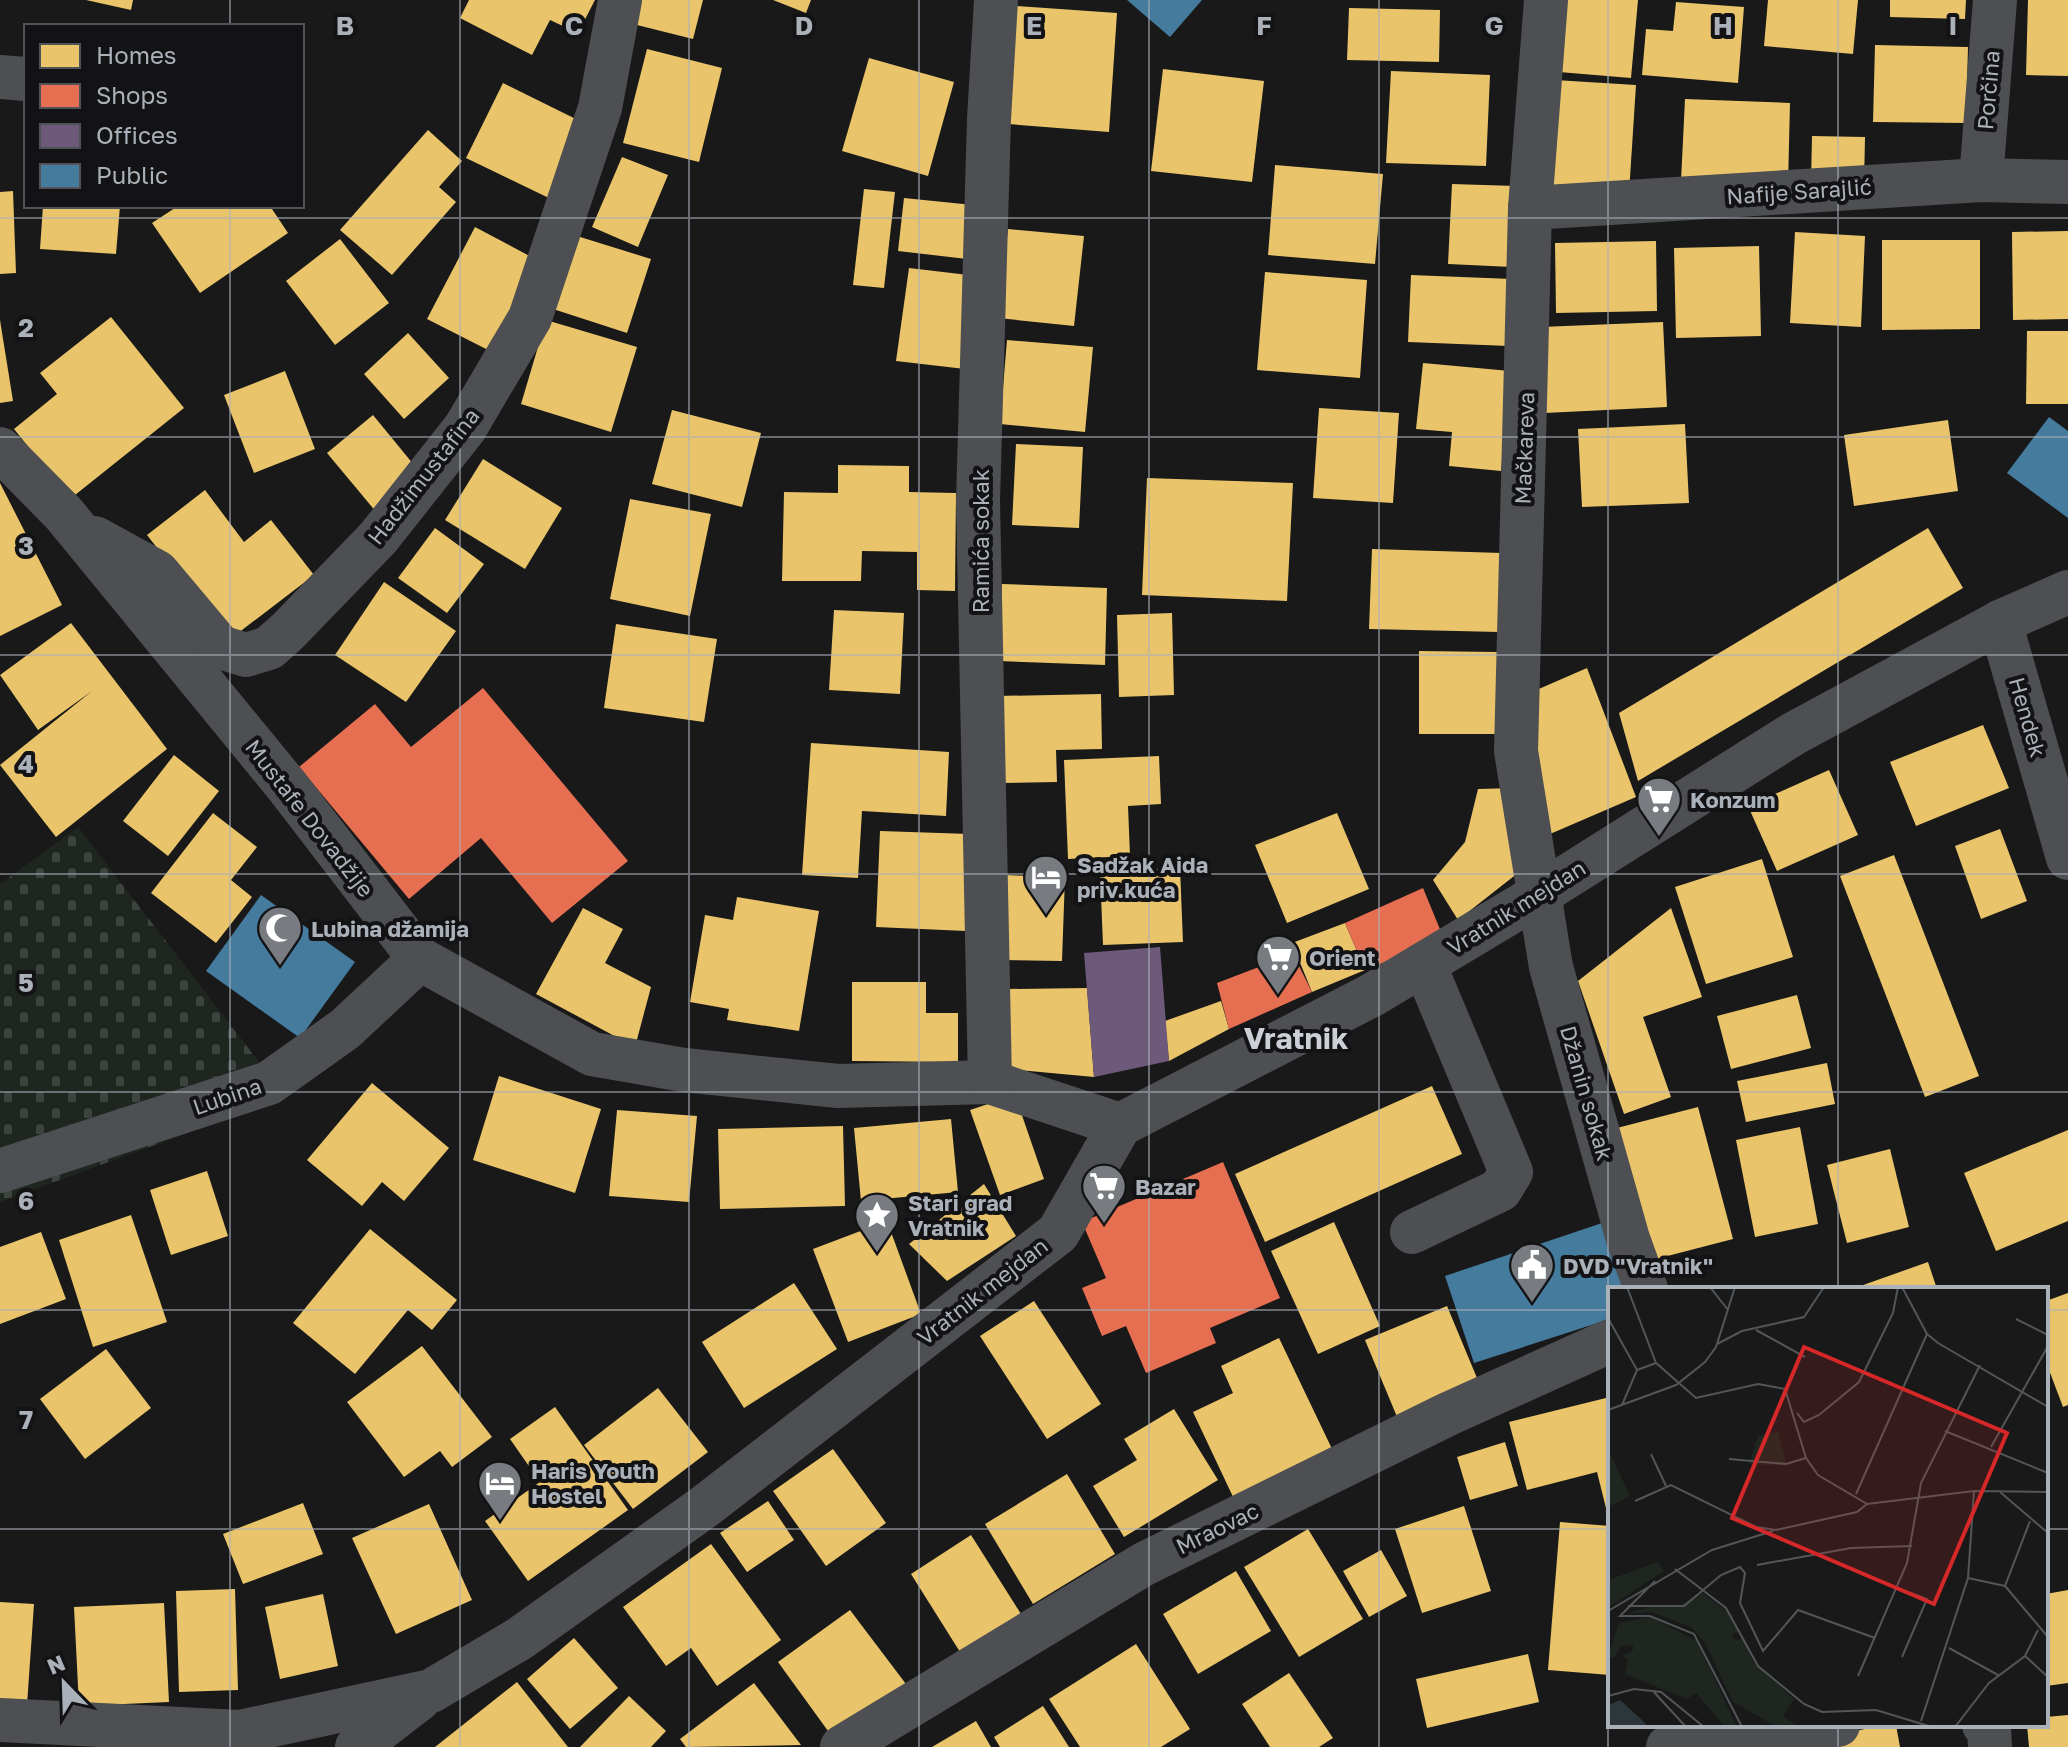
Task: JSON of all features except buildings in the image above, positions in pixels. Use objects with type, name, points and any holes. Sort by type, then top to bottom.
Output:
[{"type":"street","name":"Hadžimustafina","points":[[75,528],[157,572],[220,647],[246,655],[269,648],[288,631],[378,538],[465,428],[530,318],[600,108],[620,0]]},
{"type":"street","name":"Ramića sokak","points":[[990,1082],[978,501],[989,119],[996,0]]},
{"type":"street","name":"Mačkareva","points":[[1537,894],[1516,751],[1530,208],[1546,0]]},
{"type":"street","name":"Porčina","points":[[1981,180],[1995,0]]},
{"type":"street","points":[[0,77],[24,79]]},
{"type":"street","name":"Nafije Sarajlić","points":[[1530,208],[1981,180],[2068,182]]},
{"type":"street","name":"Mustafe Dovadžije","points":[[0,449],[75,528],[287,786],[420,959],[592,1054],[684,1070],[838,1086],[990,1082],[1120,1125]]},
{"type":"street","name":"Vratnik mejdan","points":[[0,1720],[240,1732],[431,1691],[519,1639],[704,1507],[1058,1233],[1120,1125],[1372,995],[1793,734],[2000,622],[2068,592]]},
{"type":"street","name":"Hendek","points":[[2000,622],[2068,858]]},
{"type":"street","name":"Džanin sokak","points":[[1537,894],[1551,967],[1628,1239],[1645,1287]]},
{"type":"street","name":"Lubina","points":[[0,1171],[269,1083],[345,1029],[420,959]]},
{"type":"street","points":[[1412,1232],[1500,1190],[1511,1172],[1424,964]]},
{"type":"street","name":"Mraovac","points":[[842,1747],[1144,1564],[1448,1414],[1608,1342]]},
{"type":"street","points":[[357,1747],[431,1691]]},
{"type":"street","points":[[1667,1727],[1668,1747],[1823,1727]]},
{"type":"street","points":[[1986,1727],[1990,1747]]},
{"type":"green space","points":[[78,827],[286,1097],[0,1202],[0,884]]},
{"type":"place","name":"Konzum","points":[[1659,838]]},
{"type":"place","name":"Sadžak Aida priv.kuća","points":[[1046,916]]},
{"type":"place","name":"Lubina džamija","points":[[280,967]]},
{"type":"place","name":"Orient","points":[[1278,996]]},
{"type":"place","name":"Bazar","points":[[1104,1225]]},
{"type":"place","name":"Stari grad Vratnik","points":[[877,1254]]},
{"type":"place","name":"DVD \"Vratnik\"","points":[[1532,1304]]},
{"type":"place","name":"Haris Youth Hostel","points":[[500,1522]]},
{"type":"district","name":"Vratnik","points":[[1296,1038]]}]
